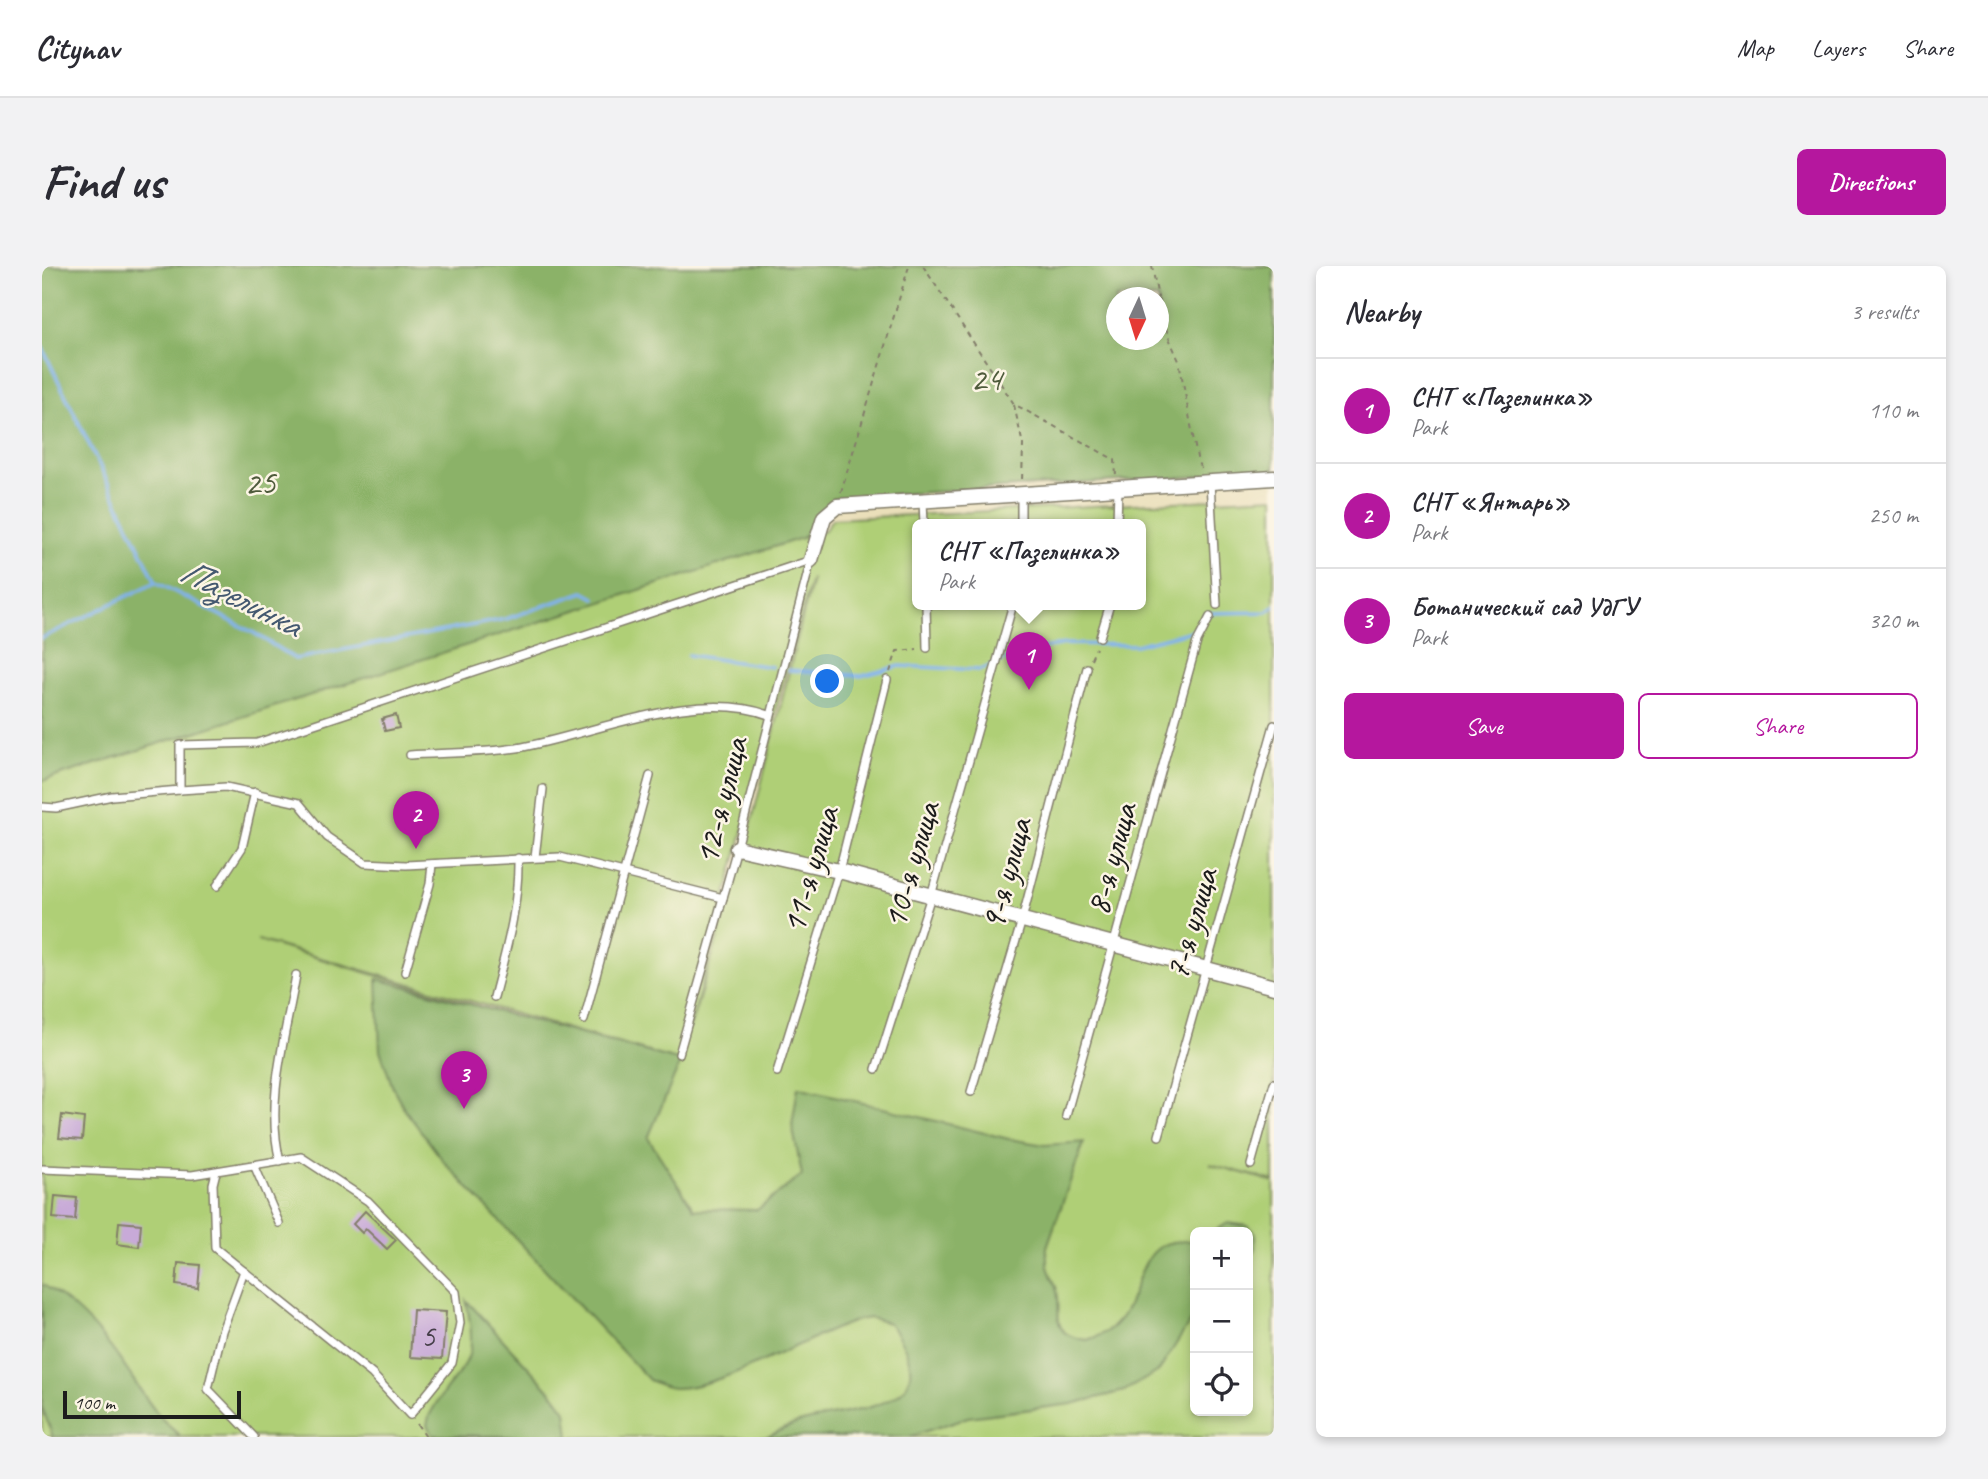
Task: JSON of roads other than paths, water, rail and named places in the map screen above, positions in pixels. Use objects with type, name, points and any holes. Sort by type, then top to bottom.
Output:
[{"type":"street","points":[[811,560],[824,517],[837,506],[1274,478]]},
{"type":"street","points":[[737,848],[839,871],[1274,987]]},
{"type":"lane","points":[[1210,482],[1217,606]]},
{"type":"lane","points":[[1116,519],[1118,488]]},
{"type":"lane","points":[[1021,495],[1021,519]]},
{"type":"lane","points":[[923,501],[924,519]]},
{"type":"lane","points":[[180,790],[180,744],[257,743],[811,560]]},
{"type":"lane","name":"12-я улица","points":[[678,1054],[737,848],[769,715],[811,560]]},
{"type":"lane","points":[[926,610],[927,648]]},
{"type":"lane","name":"10-я улица","points":[[876,1069],[931,896],[1011,610]]},
{"type":"lane","points":[[1100,637],[1108,610]]},
{"type":"lane","name":"8-я улица","points":[[1066,1116],[1198,642],[1210,617]]},
{"type":"lane","name":"9-я улица","points":[[971,1092],[1022,920],[1087,668]]},
{"type":"lane","name":"11-я улица","points":[[777,1072],[839,871],[887,680]]},
{"type":"lane","points":[[410,755],[516,748],[687,709],[751,709],[769,715]]},
{"type":"lane","name":"7-я улица","points":[[1158,1136],[1274,725]]},
{"type":"lane","points":[[584,1020],[650,776]]},
{"type":"lane","points":[[42,807],[56,808],[112,796],[226,787],[299,803],[327,836],[365,863],[432,864],[560,857],[723,898]]},
{"type":"lane","points":[[535,858],[543,789]]},
{"type":"lane","points":[[216,886],[242,848],[255,792]]},
{"type":"lane","points":[[494,997],[513,921],[518,890],[518,858]]},
{"type":"lane","points":[[405,972],[430,884],[432,864]]},
{"type":"lane","points":[[280,1161],[274,1137],[275,1100],[296,975]]},
{"type":"lane","points":[[1251,1165],[1274,1083]]},
{"type":"lane","points":[[42,1169],[192,1175],[216,1172],[256,1167],[301,1157],[368,1201],[456,1293],[460,1323],[452,1363],[410,1415],[372,1374],[215,1248],[213,1184],[216,1172]]},
{"type":"lane","points":[[256,1167],[279,1223]]},
{"type":"lane","points":[[244,1271],[222,1331],[208,1388],[254,1437]]},
{"type":"waterway","name":"Пазелинка","points":[[42,347],[156,582],[254,633],[295,659],[506,619],[584,592],[595,598]]},
{"type":"waterway","points":[[42,638],[156,582]]},
{"type":"waterway","name":"Пазелинка","points":[[789,670],[861,676],[900,666],[980,670],[1027,651],[1065,644],[1136,645],[1196,630],[1206,613],[1267,612],[1274,606]]},
{"type":"waterway","name":"Пазелинка","points":[[688,655],[772,667]]},
{"type":"place","name":"СНТ «Пазелинка»","points":[[1029,690]]},
{"type":"place","name":"СНТ «Янтарь»","points":[[416,849]]},
{"type":"place","name":"Ботанический сад УдГУ","points":[[464,1109]]},
{"type":"park label","name":"24","points":[[986,378]]},
{"type":"park label","name":"25","points":[[260,482]]}]
